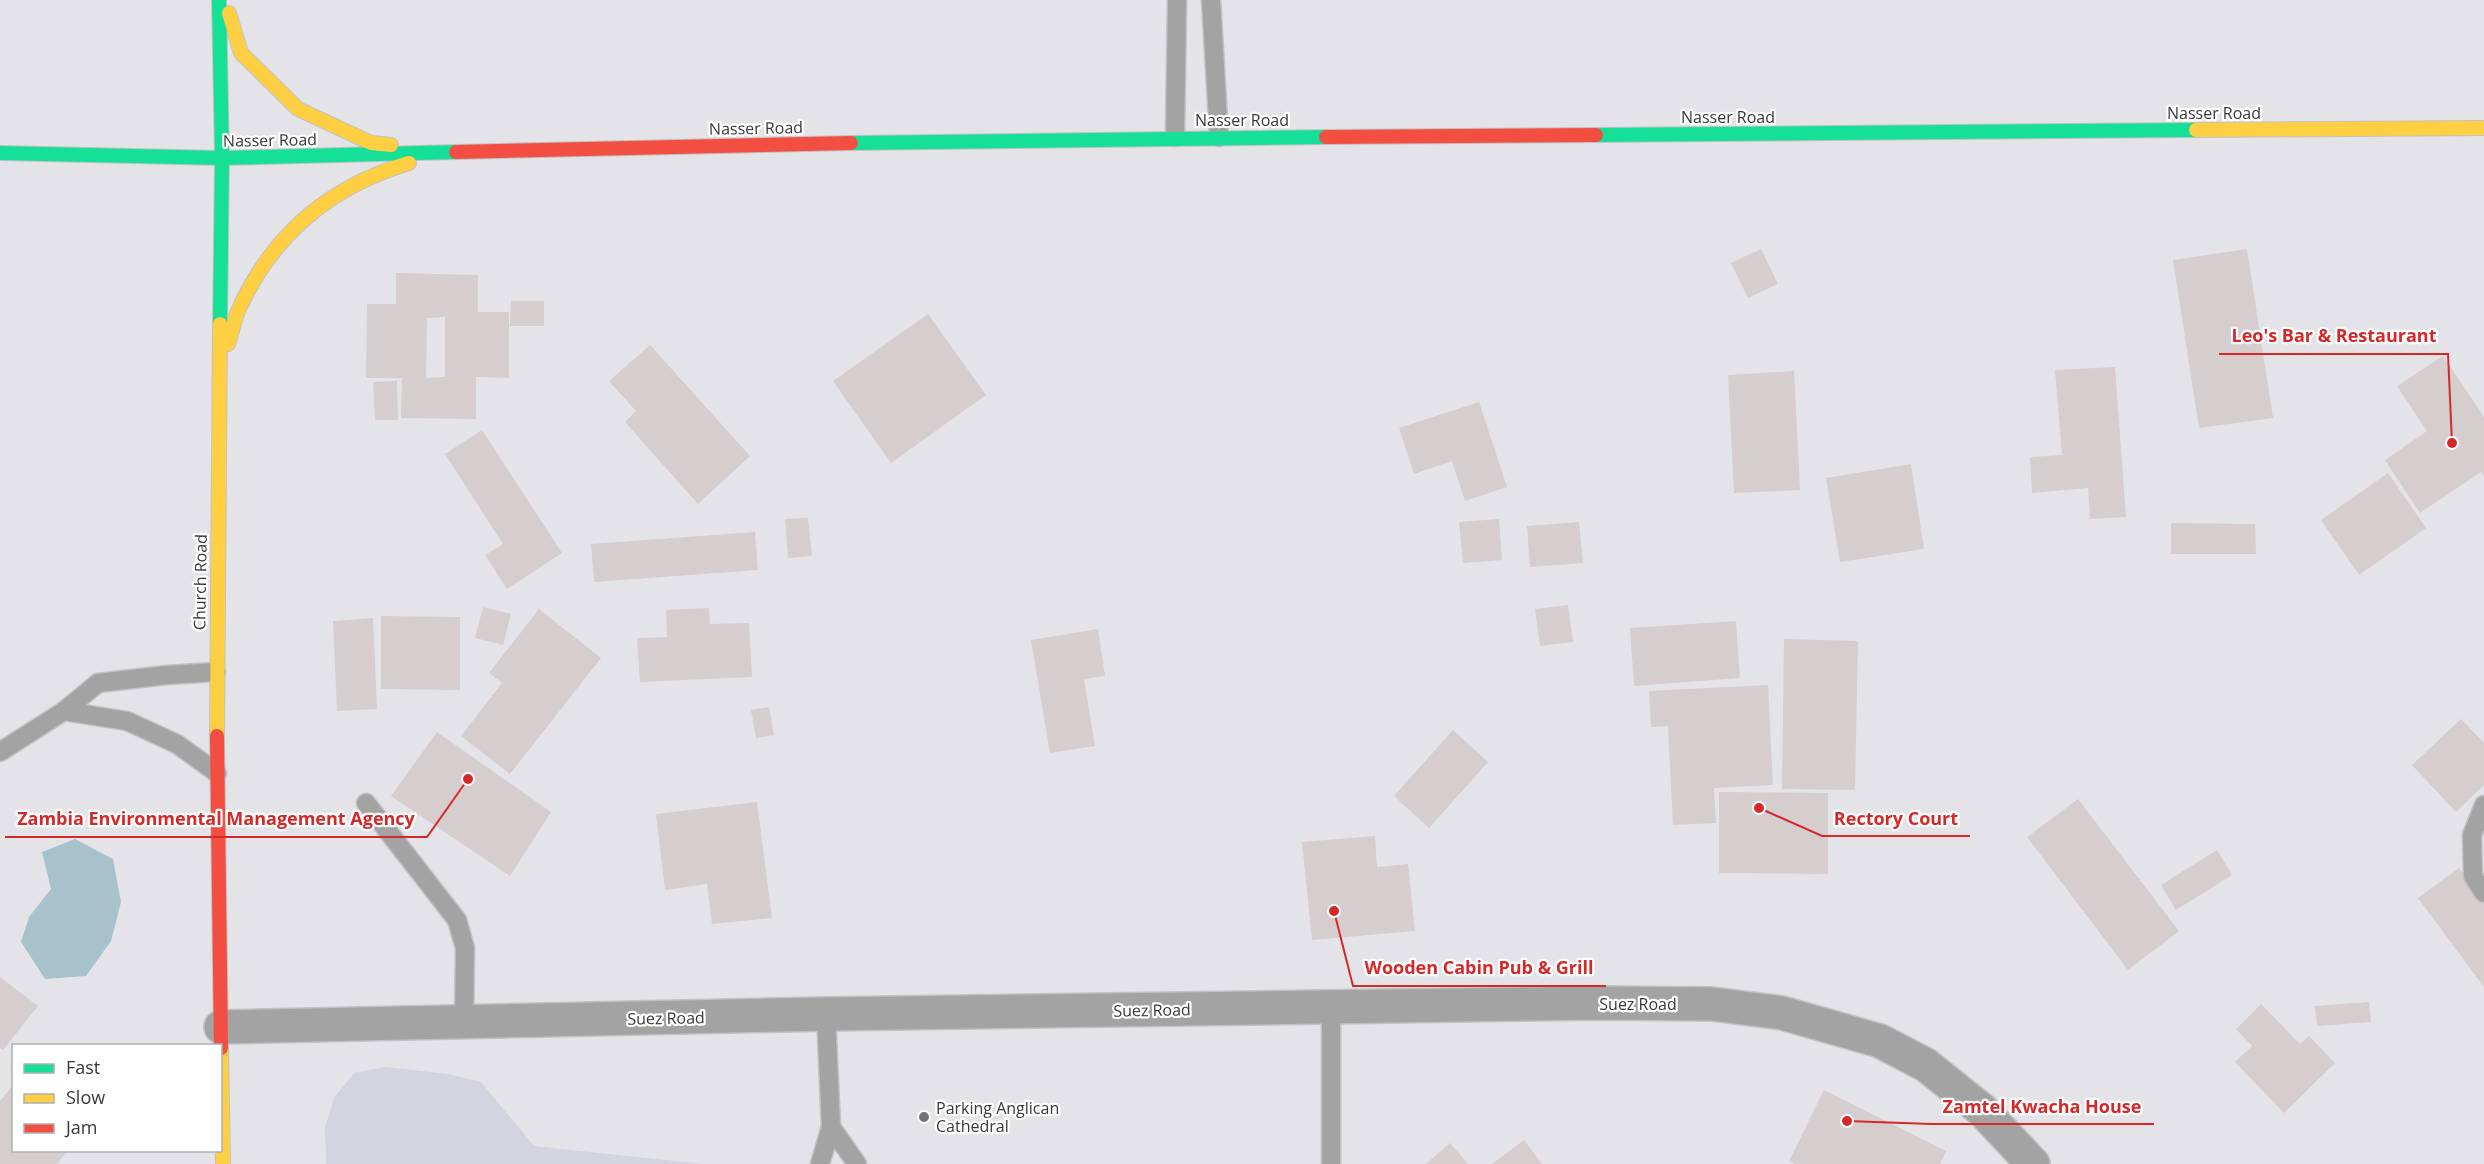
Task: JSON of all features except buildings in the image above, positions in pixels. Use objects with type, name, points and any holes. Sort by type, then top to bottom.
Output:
[{"type":"main road","name":"Church Road","points":[[219,0],[222,158],[216,672],[221,1044]]},
{"type":"main road","points":[[225,0],[242,53],[298,109],[371,143],[452,153]]},
{"type":"main road","name":"Nasser Road","points":[[0,153],[222,158],[994,139],[2484,128]]},
{"type":"main road","points":[[219,375],[238,309],[273,249],[323,201],[384,168],[452,153]]},
{"type":"main road","name":"Church Road","points":[[222,1096],[223,1164]]},
{"type":"street","name":"Suez Road","points":[[221,1027],[826,1014],[1712,1004],[1782,1012],[1880,1041],[1926,1065],[1982,1110],[2033,1164]]},
{"type":"lane","points":[[1175,137],[1177,0]]},
{"type":"lane","points":[[1211,0],[1220,137]]},
{"type":"lane","points":[[0,752],[64,711],[98,683],[216,672]]},
{"type":"lane","points":[[64,711],[127,721],[177,744],[217,773]]},
{"type":"lane","points":[[366,803],[433,886],[457,920],[465,948],[464,1022]]},
{"type":"lane","points":[[2484,805],[2472,835],[2473,876],[2484,893]]},
{"type":"lane","points":[[1330,1007],[1331,1164]]},
{"type":"lane","points":[[820,1164],[831,1127],[826,1014]]},
{"type":"lane","points":[[831,1127],[857,1164]]},
{"type":"shaded area","points":[[385,1067],[449,1074],[481,1082],[534,1146],[703,1164],[326,1164],[325,1128],[334,1098],[354,1073]]},
{"type":"water","points":[[75,839],[113,859],[121,902],[111,941],[86,976],[45,979],[21,942],[29,917],[51,889],[42,852]]},
{"type":"traffic: fast","points":[[219,0],[222,158],[220,324]]},
{"type":"traffic: fast","points":[[1596,135],[2196,130]]},
{"type":"traffic: fast","points":[[851,143],[1326,137]]},
{"type":"traffic: fast","points":[[0,153],[222,158],[456,152]]},
{"type":"traffic: slow","points":[[229,13],[241,53],[298,109],[371,143],[391,145]]},
{"type":"traffic: slow","points":[[2196,130],[2484,128]]},
{"type":"traffic: slow","points":[[228,344],[237,313],[253,282],[287,236],[308,216],[354,185],[409,163]]},
{"type":"traffic: slow","points":[[217,736],[220,324]]},
{"type":"traffic: slow","points":[[222,1106],[223,1164]]},
{"type":"traffic: jam","points":[[1326,137],[1596,135]]},
{"type":"traffic: jam","points":[[456,152],[851,143]]},
{"type":"traffic: jam","points":[[217,736],[221,1044]]},
{"type":"place","name":"Leo's Bar & Restaurant","points":[[2452,443]]},
{"type":"place","name":"Zambia Environmental Management Agency","points":[[468,779]]},
{"type":"place","name":"Rectory Court","points":[[1759,808]]},
{"type":"place","name":"Wooden Cabin Pub & Grill","points":[[1334,911]]},
{"type":"place","name":"Parking Anglican Cathedral","points":[[924,1117]]},
{"type":"place","name":"Zamtel Kwacha House","points":[[1847,1121]]}]
